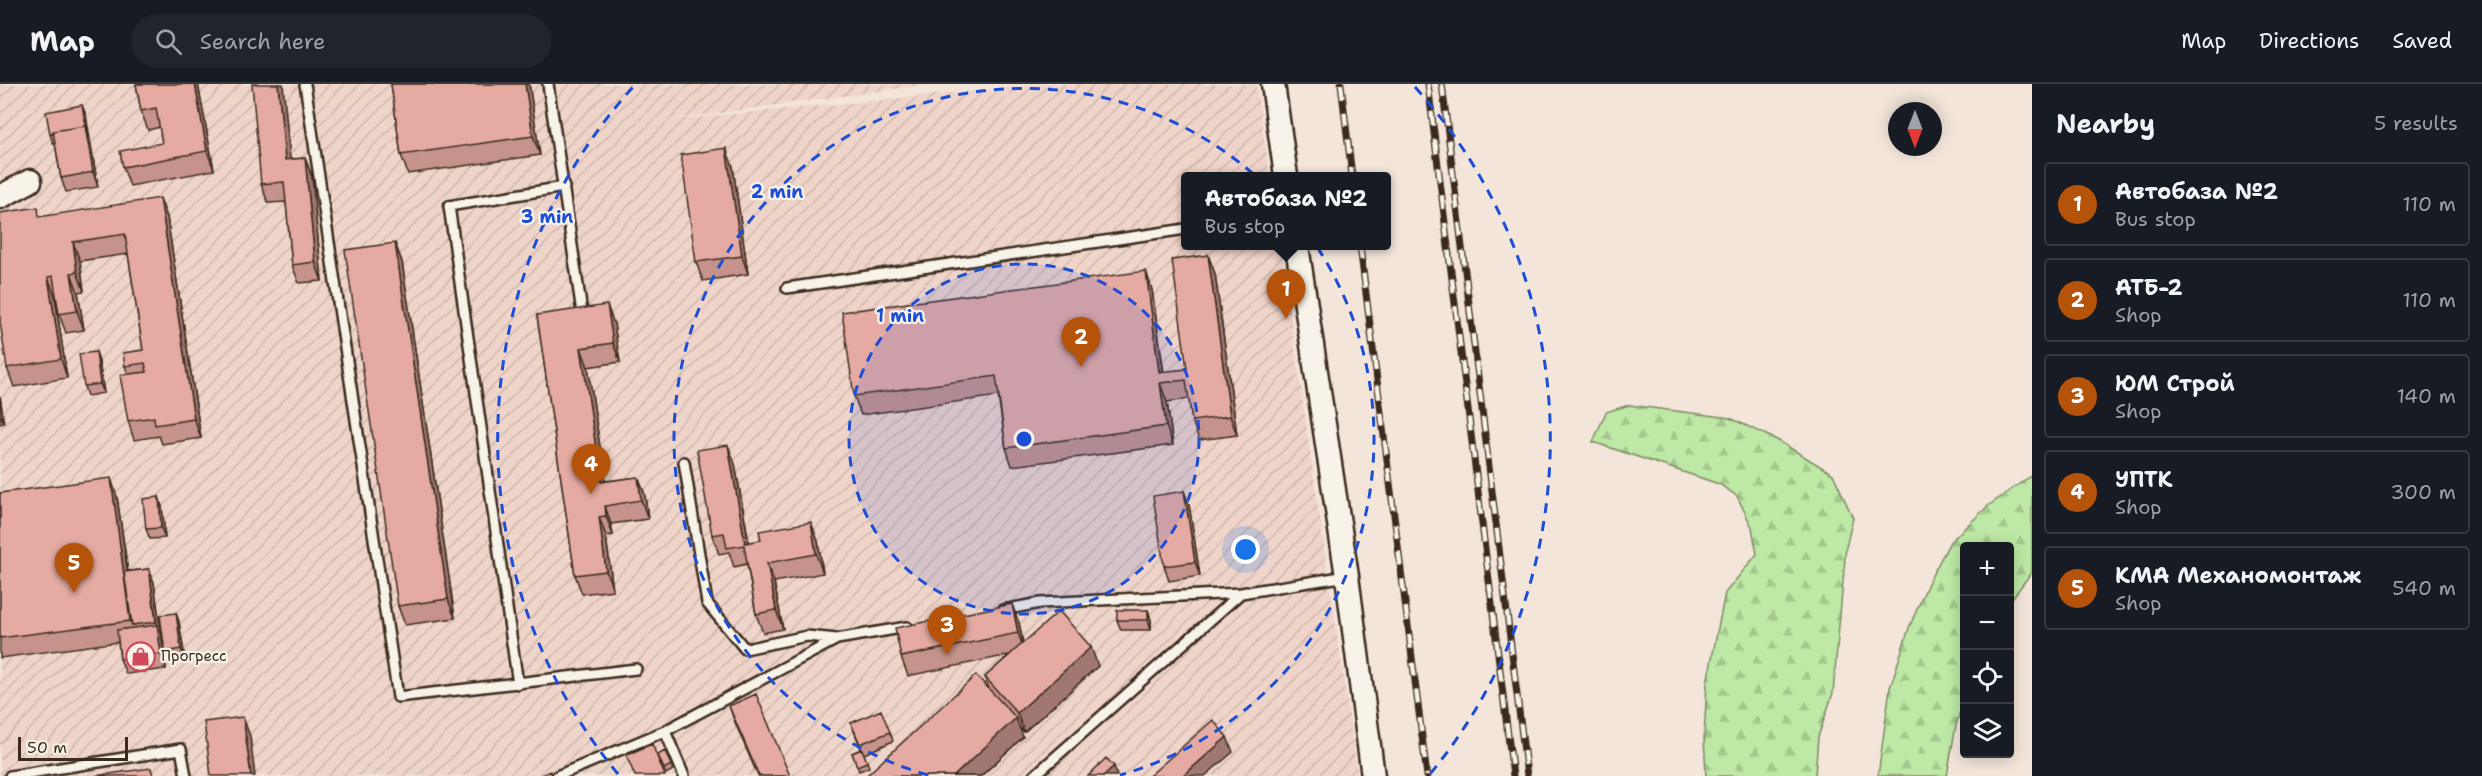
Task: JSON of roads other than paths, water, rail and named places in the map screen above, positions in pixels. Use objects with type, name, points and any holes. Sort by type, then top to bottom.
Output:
[{"type":"street","points":[[1273,84],[1286,172]]},
{"type":"street","points":[[0,197],[30,181]]},
{"type":"street","points":[[1298,250],[1347,576],[1373,776]]},
{"type":"lane","points":[[305,84],[398,698],[636,669]]},
{"type":"lane","points":[[548,84],[583,321]]},
{"type":"lane","points":[[518,684],[448,206],[564,187]]},
{"type":"lane","points":[[787,288],[1181,230]]},
{"type":"lane","points":[[684,462],[707,603],[745,650],[807,636],[837,639],[916,625]]},
{"type":"lane","points":[[995,611],[1040,603],[1241,593],[1347,576]]},
{"type":"lane","points":[[1034,776],[1241,593]]},
{"type":"lane","points":[[557,776],[665,731],[837,639]]},
{"type":"lane","points":[[665,731],[684,776]]},
{"type":"lane","points":[[10,776],[181,749],[186,776]]},
{"type":"railway","points":[[1341,84],[1352,172]]},
{"type":"railway","points":[[1428,84],[1513,776]]},
{"type":"railway","points":[[1442,84],[1527,776]]},
{"type":"railway","points":[[1361,250],[1427,776]]},
{"type":"place","name":"Автобаза №2","points":[[1286,319]]},
{"type":"place","name":"АТБ-2","points":[[1081,367]]},
{"type":"place","name":"УПТК","points":[[591,494]]},
{"type":"place","name":"КМА Механомонтаж","points":[[74,593]]},
{"type":"place","name":"ЮМ Строй","points":[[947,655]]},
{"type":"place","name":"Прогресс","points":[[140,656]]}]
